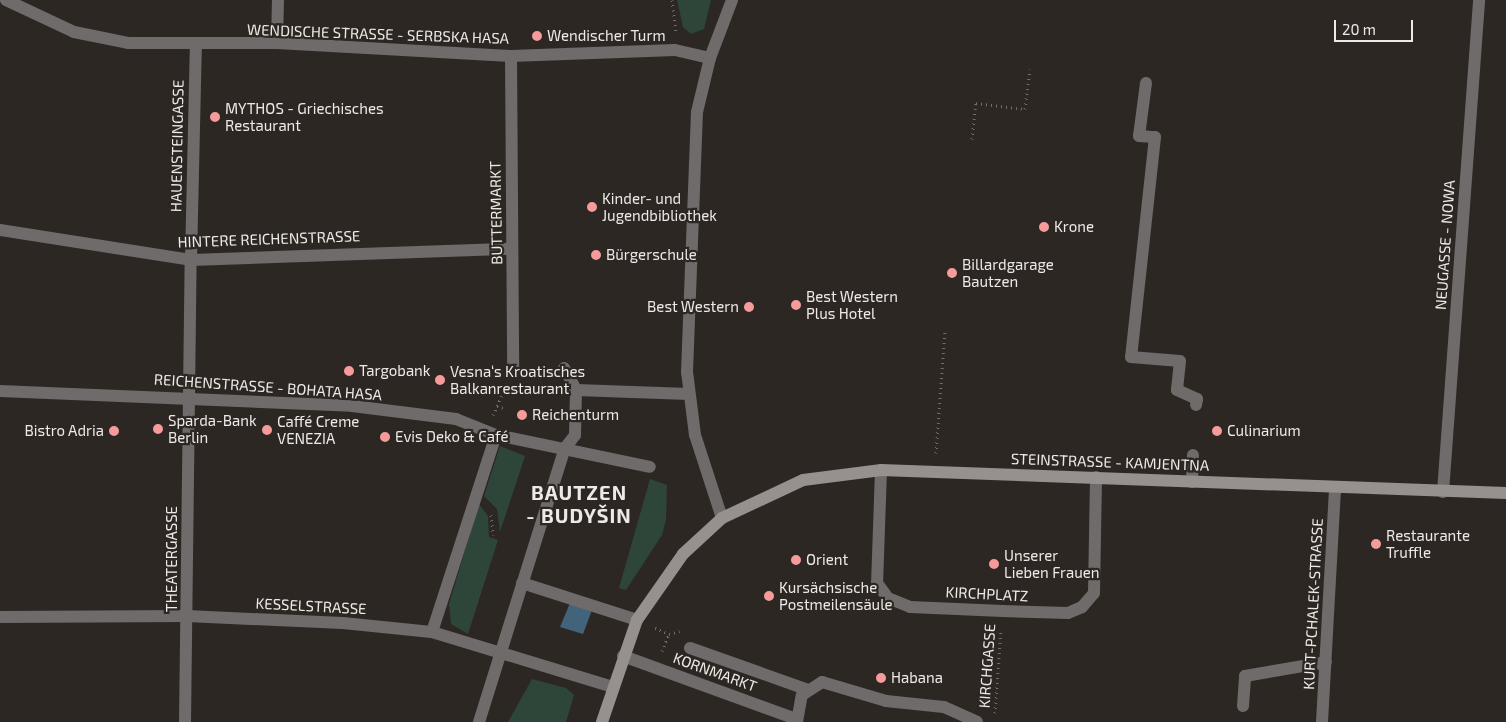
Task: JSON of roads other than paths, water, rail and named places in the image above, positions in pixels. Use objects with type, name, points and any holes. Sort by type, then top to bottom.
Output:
[{"type":"main road","name":"STEINSTRASSE - KAMJENTNA","points":[[602,722],[612,687],[637,620],[683,554],[722,518],[803,480],[881,470],[1506,493]]},
{"type":"street","name":"WENDISCHE STRASSE - SERBSKA HASA","points":[[6,0],[22,4],[74,32],[128,43],[196,46],[277,43],[511,56],[674,50],[710,58]]},
{"type":"street","points":[[277,43],[278,0]]},
{"type":"street","name":"NEUGASSE - NOWA","points":[[1443,492],[1479,0]]},
{"type":"street","points":[[722,518],[696,435],[689,394],[697,112],[710,58],[730,1]]},
{"type":"street","name":"HAUENSTEINGASSE","points":[[189,397],[196,46]]},
{"type":"street","name":"BUTTERMARKT","points":[[511,56],[513,368]]},
{"type":"street","points":[[1146,83],[1139,136],[1155,137],[1131,357],[1180,361],[1177,390],[1197,399],[1196,405]]},
{"type":"street","name":"HINTERE REICHENSTRASSE","points":[[0,230],[191,260],[512,249]]},
{"type":"street","points":[[479,722],[565,448],[575,435],[576,390],[564,368]]},
{"type":"street","points":[[576,390],[689,394]]},
{"type":"street","name":"REICHENSTRASSE - BOHATA HASA","points":[[0,391],[189,397],[352,406],[456,419],[491,433],[531,440],[650,467]]},
{"type":"street","name":"THEATERGASSE","points":[[185,722],[189,397]]},
{"type":"street","points":[[432,632],[491,433]]},
{"type":"street","points":[[1192,482],[1193,455]]},
{"type":"street","name":"KIRCHPLATZ","points":[[881,470],[877,583],[888,598],[910,607],[1003,612],[1068,614],[1082,607],[1094,594],[1096,477]]},
{"type":"street","name":"KURT-PCHALEK-STRASSE","points":[[1322,722],[1335,488]]},
{"type":"street","points":[[522,584],[637,620]]},
{"type":"street","name":"KESSELSTRASSE","points":[[0,617],[187,616],[343,623],[432,632],[612,687]]},
{"type":"street","points":[[690,648],[806,689],[822,682],[838,684],[886,701],[962,712],[977,722]]},
{"type":"street","name":"KORNMARKT","points":[[623,656],[797,721]]},
{"type":"street","points":[[1244,706],[1244,676],[1326,662]]},
{"type":"street","points":[[797,721],[806,689]]},
{"type":"water","points":[[570,603],[592,610],[583,634],[560,627]]},
{"type":"place","name":"Wendischer Turm","points":[[537,36]]},
{"type":"place","name":"MYTHOS - Griechisches Restaurant","points":[[215,117]]},
{"type":"place","name":"Kinder- und Jugendbibliothek","points":[[592,207]]},
{"type":"place","name":"Krone","points":[[1044,227]]},
{"type":"place","name":"Bürgerschule","points":[[596,255]]},
{"type":"place","name":"Billardgarage Bautzen","points":[[952,273]]},
{"type":"place","name":"Best Western Plus Hotel","points":[[796,305]]},
{"type":"place","name":"Best Western","points":[[749,307]]},
{"type":"place","name":"Targobank","points":[[349,371]]},
{"type":"place","name":"Vesna‘s Kroatisches Balkanrestaurant","points":[[440,380]]},
{"type":"place","name":"Reichenturm","points":[[522,415]]},
{"type":"place","name":"Sparda-Bank Berlin","points":[[158,429]]},
{"type":"place","name":"Caffé Creme VENEZIA","points":[[267,430]]},
{"type":"place","name":"Bistro Adria","points":[[114,431]]},
{"type":"place","name":"Culinarium","points":[[1217,431]]},
{"type":"place","name":"Evis Deko & Café","points":[[385,437]]},
{"type":"place","name":"Restaurante Truffle","points":[[1376,544]]},
{"type":"place","name":"Orient","points":[[796,560]]},
{"type":"place","name":"Unserer Lieben Frauen","points":[[994,564]]},
{"type":"place","name":"Kursächsische Postmeilensäule","points":[[769,596]]},
{"type":"place","name":"Habana","points":[[881,678]]},
{"type":"district","name":"BAUTZEN - BUDYŠIN","points":[[579,504]]}]
